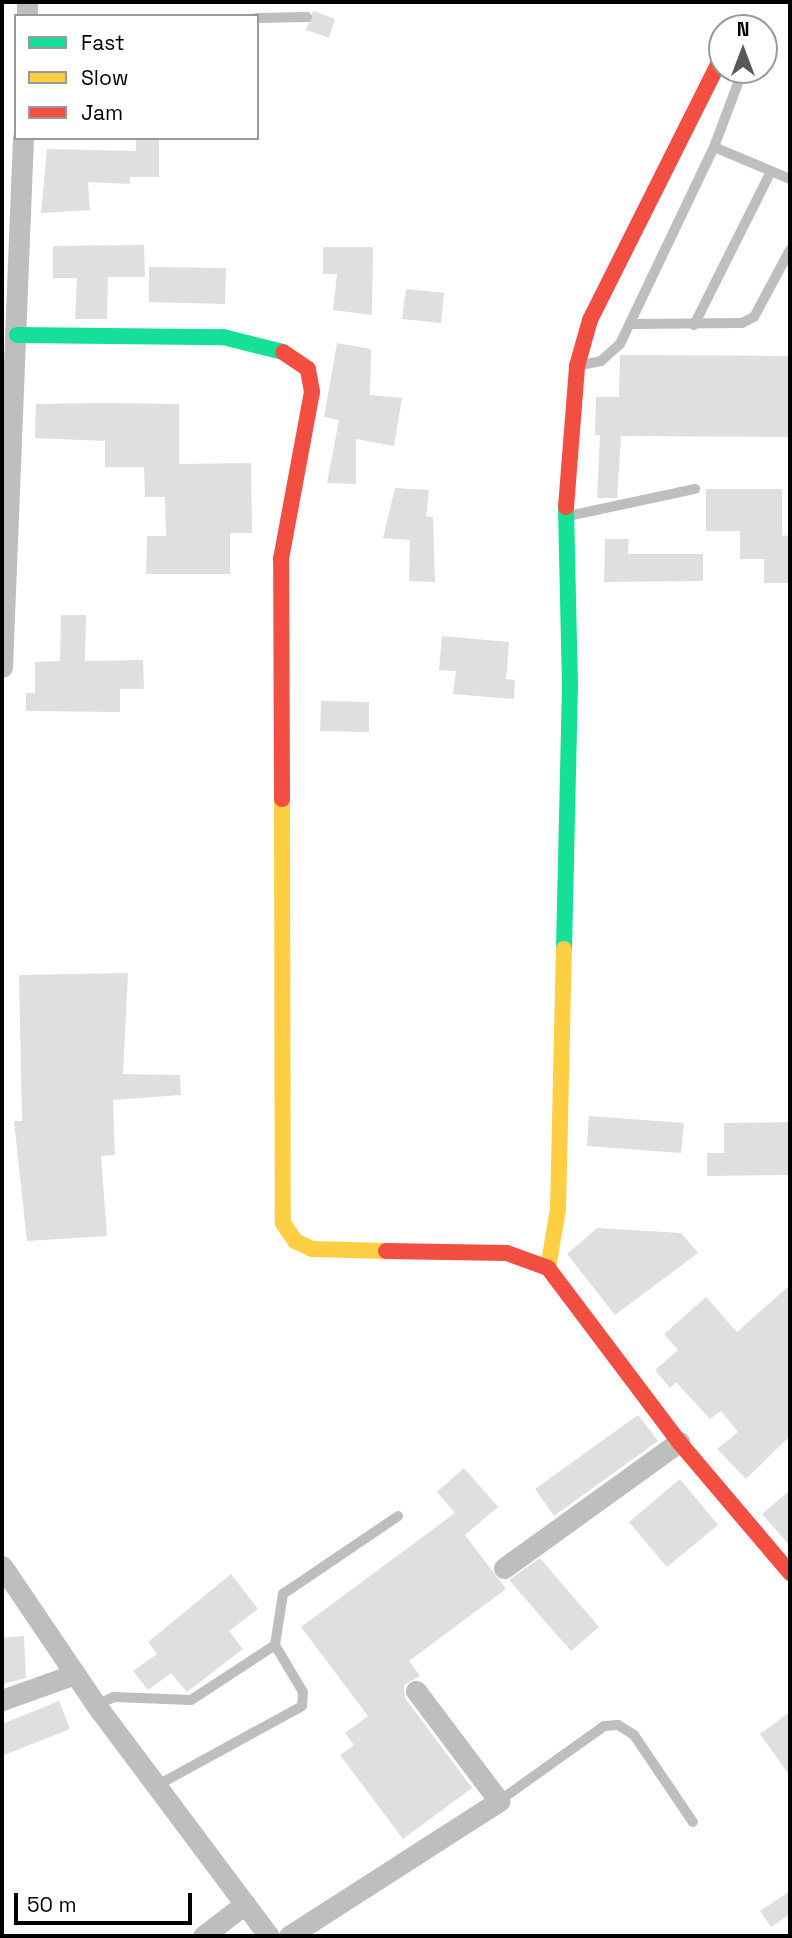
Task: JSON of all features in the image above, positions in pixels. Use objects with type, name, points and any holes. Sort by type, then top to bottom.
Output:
[{"type":"street","points":[[548,1268],[558,1209],[570,686],[566,516],[577,366],[590,320],[708,84]]},
{"type":"street","points":[[2,667],[7,397],[17,335],[23,140]]},
{"type":"street","points":[[17,335],[234,339],[294,356],[308,369],[312,393],[281,559],[283,1223],[295,1241],[312,1249],[507,1253],[548,1268],[679,1442],[790,1573]]},
{"type":"street","points":[[504,1568],[679,1442]]},
{"type":"street","points":[[2,1566],[96,1705],[269,1936]]},
{"type":"street","points":[[2,1700],[75,1674]]},
{"type":"street","points":[[289,1936],[499,1801],[416,1691]]},
{"type":"street","points":[[202,1936],[245,1905]]},
{"type":"lane","points":[[259,18],[307,17]]},
{"type":"lane","points":[[577,366],[610,356],[631,324],[714,147],[738,84]]},
{"type":"lane","points":[[714,147],[790,178]]},
{"type":"lane","points":[[694,325],[771,171]]},
{"type":"lane","points":[[631,324],[742,323],[754,317],[790,250]]},
{"type":"lane","points":[[566,516],[695,489]]},
{"type":"lane","points":[[156,1786],[302,1706],[303,1692],[275,1645],[283,1594],[398,1516]]},
{"type":"lane","points":[[96,1705],[114,1697],[191,1700],[275,1645]]},
{"type":"lane","points":[[499,1801],[604,1726],[618,1725],[634,1735],[693,1822]]},
{"type":"building","points":[[313,11],[335,19],[329,38],[306,30]]},
{"type":"building","points":[[136,140],[159,140],[159,177],[130,177],[130,184],[88,182],[90,210],[41,213],[47,149],[136,151]]},
{"type":"building","points":[[144,245],[145,277],[108,277],[107,319],[75,319],[77,278],[53,278],[53,246]]},
{"type":"building","points":[[323,247],[373,247],[372,315],[333,310],[337,274],[323,274]]},
{"type":"building","points":[[149,267],[226,268],[225,304],[149,302]]},
{"type":"building","points":[[406,289],[444,293],[441,323],[402,319]]},
{"type":"building","points":[[337,343],[371,349],[370,395],[402,398],[394,446],[356,439],[356,484],[327,483],[339,420],[324,417]]},
{"type":"building","points":[[620,355],[790,356],[790,437],[621,436],[617,498],[597,498],[600,435],[595,435],[596,397],[619,397]]},
{"type":"building","points":[[36,404],[179,404],[179,464],[251,463],[252,533],[230,533],[230,574],[146,574],[147,536],[166,536],[165,497],[145,497],[144,467],[105,467],[105,441],[35,438]]},
{"type":"building","points":[[395,488],[429,490],[426,516],[433,517],[435,582],[409,581],[410,540],[383,538]]},
{"type":"building","points":[[706,489],[782,489],[782,536],[790,535],[790,583],[764,583],[764,559],[740,559],[740,531],[706,531]]},
{"type":"building","points":[[605,539],[629,539],[628,554],[703,554],[703,581],[604,582]]},
{"type":"building","points":[[61,615],[86,615],[85,661],[143,660],[144,689],[120,689],[120,712],[26,711],[26,693],[35,693],[35,662],[60,661]]},
{"type":"building","points":[[442,636],[509,642],[506,679],[515,680],[514,699],[453,694],[456,671],[439,670]]},
{"type":"building","points":[[321,701],[369,702],[369,732],[320,731]]},
{"type":"building","points":[[128,973],[123,1074],[180,1075],[181,1095],[113,1100],[115,1155],[101,1156],[107,1236],[27,1241],[14,1121],[22,1121],[19,975]]},
{"type":"building","points":[[589,1116],[684,1123],[681,1153],[587,1146]]},
{"type":"building","points":[[790,1122],[790,1175],[707,1176],[707,1153],[724,1153],[724,1123]]},
{"type":"building","points":[[597,1228],[681,1233],[698,1253],[615,1315],[567,1254]]},
{"type":"building","points":[[790,1285],[790,1436],[746,1479],[717,1449],[738,1432],[721,1411],[710,1419],[676,1382],[670,1388],[655,1370],[678,1350],[664,1334],[706,1297],[737,1332]]},
{"type":"building","points":[[638,1415],[658,1441],[554,1516],[535,1489]]},
{"type":"building","points":[[464,1468],[498,1507],[465,1535],[506,1589],[409,1661],[420,1676],[404,1685],[405,1698],[472,1788],[403,1839],[340,1755],[354,1745],[345,1733],[368,1716],[301,1627],[455,1513],[437,1492]]},
{"type":"building","points":[[680,1479],[718,1525],[667,1567],[629,1522]]},
{"type":"building","points":[[790,1490],[790,1546],[762,1514]]},
{"type":"building","points":[[540,1558],[599,1627],[571,1651],[509,1580]]},
{"type":"building","points":[[231,1574],[258,1609],[229,1631],[243,1649],[187,1692],[171,1673],[148,1690],[133,1671],[157,1654],[148,1642]]},
{"type":"building","points":[[24,1636],[26,1678],[2,1684],[2,1638]]},
{"type":"building","points":[[59,1701],[70,1729],[2,1756],[2,1724]]},
{"type":"building","points":[[790,1712],[790,1776],[760,1734]]},
{"type":"building","points":[[790,1891],[790,1914],[771,1927],[760,1911]]},
{"type":"traffic: fast","points":[[17,335],[223,337],[283,352]]},
{"type":"traffic: fast","points":[[564,949],[570,686],[566,507]]},
{"type":"traffic: slow","points":[[282,799],[283,1223],[295,1241],[312,1249],[386,1251]]},
{"type":"traffic: slow","points":[[548,1268],[558,1209],[564,949]]},
{"type":"traffic: jam","points":[[566,507],[577,366],[590,320],[708,84]]},
{"type":"traffic: jam","points":[[282,799],[281,559],[312,392],[308,369],[283,352]]},
{"type":"traffic: jam","points":[[386,1251],[507,1253],[548,1268],[679,1442],[790,1573]]}]
